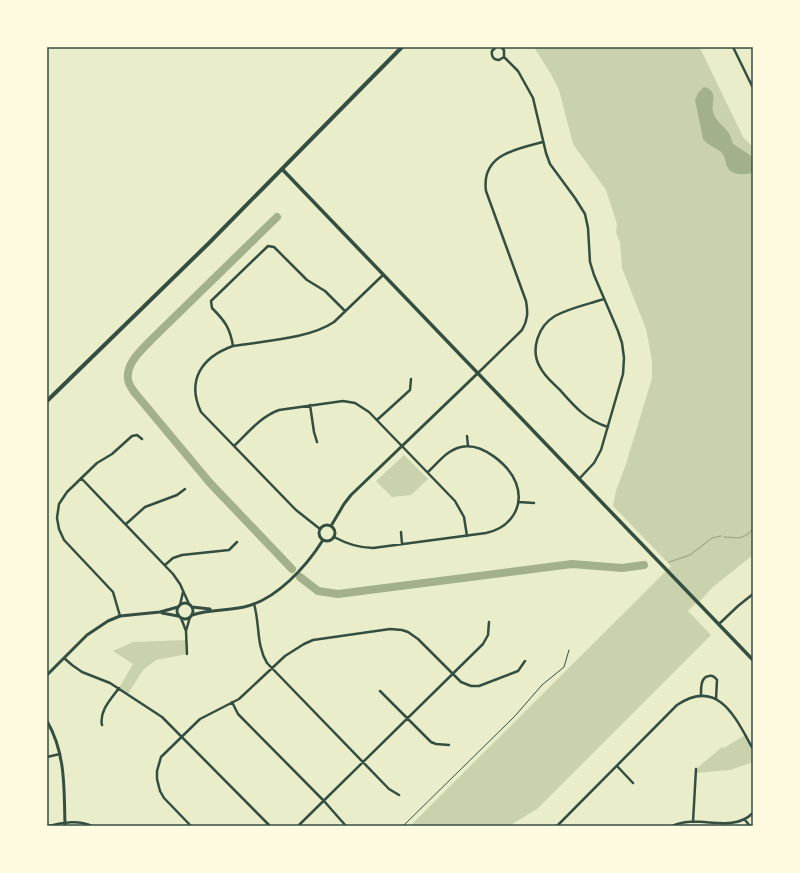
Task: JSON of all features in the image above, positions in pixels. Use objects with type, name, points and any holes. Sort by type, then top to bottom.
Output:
[{"type":"main road","points":[[47,400],[209,243],[402,47]]},
{"type":"main road","points":[[282,170],[753,660]]},
{"type":"street","points":[[496,47],[492,51],[492,57],[499,60],[504,57]]},
{"type":"street","points":[[501,47],[504,50],[504,57],[518,71],[533,98],[543,142],[550,164],[585,214],[589,232],[590,262],[618,331],[624,358],[623,374],[601,450],[594,463],[579,479]]},
{"type":"street","points":[[733,47],[753,88]]},
{"type":"street","points":[[331,526],[348,499],[522,330],[526,322],[528,312],[526,301],[486,191],[487,176],[493,164],[502,155],[543,142]]},
{"type":"street","points":[[233,346],[229,328],[223,319],[212,308],[211,301],[268,246],[274,246],[307,280],[325,292],[345,311]]},
{"type":"street","points":[[320,529],[296,510],[201,412],[195,396],[197,376],[208,361],[222,350],[233,346],[316,332],[330,324],[383,275]]},
{"type":"street","points":[[604,299],[560,314],[550,319],[539,334],[536,344],[536,352],[540,369],[583,414],[595,422],[608,427]]},
{"type":"street","points":[[378,420],[410,390],[411,379]]},
{"type":"street","points":[[234,446],[261,420],[273,412],[336,401],[350,402],[363,407],[378,420],[455,501],[464,517],[467,536]]},
{"type":"street","points":[[310,405],[317,442]]},
{"type":"street","points":[[120,616],[112,592],[64,540],[56,518],[60,501],[67,492],[97,463],[112,454],[132,436],[137,435],[142,439]]},
{"type":"street","points":[[466,436],[468,446]]},
{"type":"street","points":[[334,537],[351,546],[362,548],[492,532],[504,526],[514,514],[519,502],[514,478],[504,466],[483,449],[468,446],[450,451],[428,472]]},
{"type":"street","points":[[81,478],[177,579],[193,610],[186,631]]},
{"type":"street","points":[[126,524],[145,507],[177,495],[184,489]]},
{"type":"street","points":[[519,502],[534,503]]},
{"type":"street","points":[[320,529],[326,525],[331,526]]},
{"type":"street","points":[[331,526],[334,530],[334,537]]},
{"type":"street","points":[[320,529],[319,534],[323,540]]},
{"type":"street","points":[[401,532],[402,544]]},
{"type":"street","points":[[323,540],[328,541],[334,537]]},
{"type":"street","points":[[160,612],[186,619],[191,616],[214,610],[240,608],[270,597],[306,563],[323,540]]},
{"type":"street","points":[[165,565],[175,557],[182,555],[229,550],[236,542]]},
{"type":"street","points":[[183,592],[177,612],[186,631],[187,654]]},
{"type":"street","points":[[719,624],[753,594]]},
{"type":"street","points":[[47,674],[95,628],[120,616],[160,612],[184,603],[214,610]]},
{"type":"street","points":[[254,604],[257,615],[262,655],[272,669],[389,789],[400,794]]},
{"type":"street","points":[[298,826],[486,641],[489,622]]},
{"type":"street","points":[[192,826],[164,798],[160,790],[156,779],[161,757],[200,719],[246,693],[294,649],[313,640],[394,629],[405,631],[413,635],[452,675],[465,685],[471,686],[479,686],[518,671],[525,661]]},
{"type":"street","points":[[64,658],[82,672],[110,682],[162,717],[270,826]]},
{"type":"street","points":[[701,696],[703,679],[706,676],[710,676],[715,677],[717,680],[716,699]]},
{"type":"street","points":[[102,725],[102,712],[119,688]]},
{"type":"street","points":[[380,690],[431,742],[448,745]]},
{"type":"street","points":[[557,826],[677,705],[689,698],[701,696],[716,699],[727,707],[753,749]]},
{"type":"street","points":[[232,702],[238,714],[324,801],[346,826]]},
{"type":"street","points":[[47,721],[56,740],[60,754],[64,781],[65,824]]},
{"type":"street","points":[[47,757],[60,754]]},
{"type":"street","points":[[617,766],[633,783]]},
{"type":"street","points":[[693,822],[696,769]]},
{"type":"street","points":[[672,826],[682,822],[726,824],[745,820],[753,813]]},
{"type":"street","points":[[745,820],[750,826]]},
{"type":"street","points":[[49,826],[86,823],[92,826]]},
{"type":"path","points":[[403,826],[517,714],[538,689],[564,667],[569,650]]},
{"type":"shaded area","points":[[534,47],[699,47],[743,137],[753,147],[753,555],[713,587],[688,611],[711,635],[537,809],[509,826],[410,826],[671,566],[613,506],[616,491],[626,464],[652,378],[652,361],[646,329],[622,268],[620,243],[616,232],[617,224],[606,190],[573,144],[559,90]]},
{"type":"shaded area","points":[[704,87],[709,89],[713,94],[713,112],[719,123],[730,135],[733,144],[753,157],[753,173],[737,174],[730,171],[722,153],[703,139],[695,100],[698,93]]},
{"type":"shaded area","points":[[404,455],[428,479],[411,495],[392,497],[376,481]]},
{"type":"shaded area","points":[[187,640],[187,654],[156,660],[143,670],[128,694],[119,688],[133,664],[113,651],[133,642]]},
{"type":"shaded area","points":[[745,735],[753,749],[753,762],[730,770],[696,773],[696,769],[722,747],[724,748]]},
{"type":"waterway","points":[[277,217],[142,349],[129,368],[128,379],[129,384],[135,393],[210,483],[292,569]]},
{"type":"waterway","points":[[724,537],[740,538],[753,529]]},
{"type":"waterway","points":[[669,562],[690,555],[712,538],[721,536]]},
{"type":"waterway","points":[[300,577],[318,591],[338,594],[572,564],[622,568],[644,565]]}]
